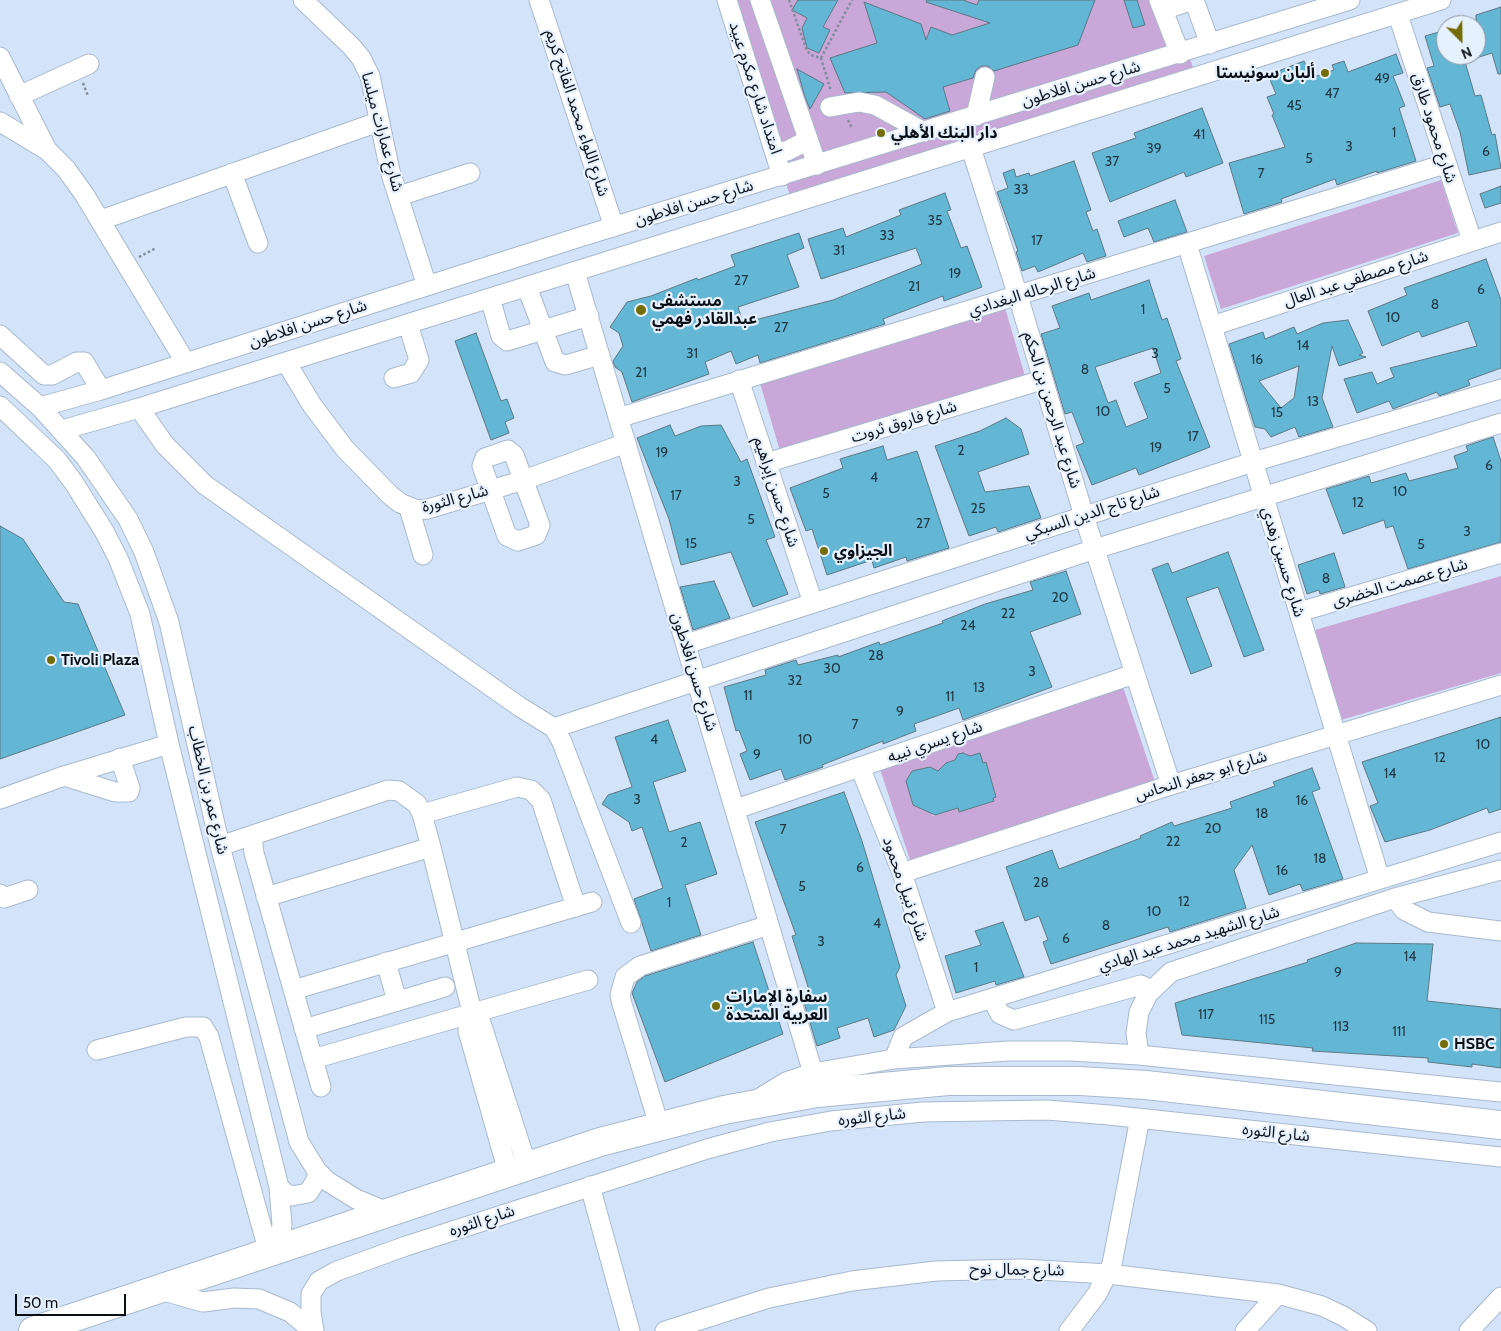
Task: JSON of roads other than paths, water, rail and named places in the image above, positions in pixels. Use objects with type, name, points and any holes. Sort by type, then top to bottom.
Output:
[{"type":"highway","name":"شارع الثوره","points":[[33,1331],[160,1290],[387,1212],[659,1125],[752,1104],[817,1093],[907,1083],[973,1080],[1055,1080],[1146,1085],[1501,1126]]},
{"type":"street","name":"شارع عمارات ميلسا","points":[[302,0],[337,31],[361,58],[372,84],[378,122],[420,288],[414,322],[419,360],[411,373],[394,378]]},
{"type":"street","name":"شارع اللواء محمد الفاتح كريم","points":[[539,0],[614,227]]},
{"type":"street","name":"امتداد شارع مكرم عبيد","points":[[727,0],[782,176]]},
{"type":"street","name":"امتداد شارع مكرم عبيد","points":[[760,0],[817,165]]},
{"type":"street","points":[[1180,54],[1161,5],[1193,0],[1210,44]]},
{"type":"street","name":"شارع حسن افلاطون","points":[[40,408],[580,237],[1180,54],[1348,0]]},
{"type":"street","name":"شارع حسن افلاطون","points":[[62,430],[528,287],[1441,0]]},
{"type":"street","name":"شارع محمود طارق","points":[[1398,15],[1445,164],[1472,241]]},
{"type":"street","points":[[0,57],[47,150],[66,169],[100,220],[186,363]]},
{"type":"street","points":[[19,96],[89,64]]},
{"type":"street","points":[[976,116],[986,77]]},
{"type":"street","points":[[832,103],[859,102],[875,105],[924,132]]},
{"type":"street","points":[[100,220],[378,122]]},
{"type":"street","points":[[5,131],[34,125]]},
{"type":"street","points":[[5,131],[47,150]]},
{"type":"street","points":[[775,152],[787,151],[808,140]]},
{"type":"street","name":"شارع عبد الرحمن بن الحكم","points":[[971,148],[1018,296],[1094,549],[1171,785]]},
{"type":"street","name":"شارع الرحاله البغدادي","points":[[618,418],[1445,164]]},
{"type":"street","points":[[232,173],[258,243]]},
{"type":"street","points":[[398,196],[470,173]]},
{"type":"street","name":"شارع مصطفي عبد العال","points":[[1212,326],[1501,232]]},
{"type":"street","points":[[574,272],[580,237]]},
{"type":"street","name":"شارع حسين زهدي","points":[[1187,244],[1380,879]]},
{"type":"street","points":[[547,248],[574,272]]},
{"type":"street","name":"شارع حسن افلاطون","points":[[574,272],[589,316],[813,1073]]},
{"type":"street","points":[[528,287],[553,359],[559,364],[566,365],[600,356]]},
{"type":"street","points":[[490,298],[503,339],[510,341],[589,316]]},
{"type":"street","points":[[0,336],[22,358],[40,373],[48,376],[76,362],[84,362],[101,390]]},
{"type":"street","points":[[2,374],[22,358]]},
{"type":"street","name":"شارع الثورة","points":[[286,362],[312,404],[345,449],[390,495],[408,508],[428,509],[524,480],[626,443]]},
{"type":"street","name":"شارع عمر بن الخطاب","points":[[2,374],[62,430],[103,481],[128,519],[158,586],[170,622],[220,846],[299,1142],[317,1171],[341,1191],[387,1212]]},
{"type":"street","name":"شارع حسن إبراهيم","points":[[739,380],[812,603]]},
{"type":"street","name":"شارع فاروق ثروت","points":[[766,463],[1042,380]]},
{"type":"street","name":"شارع تاج الدين السبكي","points":[[686,644],[1253,462],[1501,389]]},
{"type":"street","name":"شارع عمر بن الخطاب","points":[[0,406],[57,460],[89,507],[118,558],[140,614],[169,744],[279,1187],[282,1225],[274,1251]]},
{"type":"street","points":[[138,408],[165,445],[205,485],[520,707],[554,728],[562,742],[631,923]]},
{"type":"street","points":[[554,728],[1094,549],[1501,423]]},
{"type":"street","points":[[508,450],[514,454],[524,480],[540,528],[536,535],[518,541],[506,536],[482,466],[483,460],[508,450]]},
{"type":"street","points":[[408,508],[423,555]]},
{"type":"street","name":"شارع عصمت الخضرى","points":[[1299,612],[1501,553]]},
{"type":"street","name":"شارع يسري نبيه","points":[[736,810],[1134,674]]},
{"type":"street","name":"شارع ابو جعفر النحاس","points":[[902,873],[1171,785],[1501,685]]},
{"type":"street","points":[[0,799],[64,776],[169,744]]},
{"type":"street","points":[[64,776],[115,792],[128,792],[130,788],[120,758]]},
{"type":"street","name":"شارع نبيل محمود","points":[[860,767],[902,873],[947,1012]]},
{"type":"street","points":[[293,990],[584,905],[541,800],[531,790],[517,787],[422,814]]},
{"type":"street","points":[[220,846],[388,790],[399,791],[409,796],[422,814],[472,1012],[483,1030],[518,1169]]},
{"type":"street","points":[[252,836],[254,854],[321,1087]]},
{"type":"street","name":"شارع الشهيد محمد عبد الهادي","points":[[894,1059],[903,1037],[947,1012],[993,1000],[1501,842]]},
{"type":"street","points":[[266,897],[431,847]]},
{"type":"street","name":"شارع الشهيد محمد عبد الهادي","points":[[1139,1055],[1137,1023],[1148,994],[1162,978],[1180,968],[1395,898],[1501,870]]},
{"type":"street","points":[[0,894],[4,898],[28,890]]},
{"type":"street","points":[[1395,898],[1404,910],[1428,922],[1501,931]]},
{"type":"street","points":[[659,1125],[622,1004],[620,995],[625,977],[640,966],[769,925]]},
{"type":"street","points":[[386,962],[397,1001]]},
{"type":"street","points":[[313,1059],[588,980]]},
{"type":"street","points":[[993,1000],[1000,1014],[1014,1020],[1141,985],[1145,986],[1148,994]]},
{"type":"street","points":[[304,1029],[445,987]]},
{"type":"street","points":[[97,1050],[186,1027],[203,1027],[209,1037],[274,1251]]},
{"type":"street","name":"شارع الثوره","points":[[752,1104],[786,1082],[813,1073],[894,1059],[1008,1051],[1077,1051],[1139,1055],[1501,1092]]},
{"type":"street","name":"شارع الثوره","points":[[313,1331],[310,1312],[311,1294],[319,1281],[337,1271],[707,1149],[770,1132],[846,1119],[974,1110],[1047,1110],[1140,1118],[1501,1157]]},
{"type":"street","points":[[1069,1331],[1091,1303],[1108,1274],[1115,1255],[1140,1118]]},
{"type":"street","points":[[279,1187],[285,1193],[301,1196],[314,1187],[317,1171]]},
{"type":"street","points":[[590,1186],[630,1331]]},
{"type":"street","name":"شارع جمال نوح","points":[[665,1331],[769,1298],[880,1277],[936,1271],[993,1268],[1108,1274],[1278,1294],[1327,1308],[1367,1331]]},
{"type":"street","points":[[160,1290],[203,1302],[234,1298],[259,1300],[290,1312],[313,1331]]},
{"type":"street","points":[[1246,1331],[1278,1294]]},
{"type":"street","points":[[1469,1331],[1501,1297]]},
{"type":"place","name":"ألبان سونيستا","points":[[1325,73]]},
{"type":"place","name":"دار البنك الأهلي","points":[[881,133]]},
{"type":"place","name":"مستشفى عبدالقادر فهمي","points":[[641,310]]},
{"type":"place","name":"الجيزاوي","points":[[824,551]]},
{"type":"place","name":"Tivoli Plaza","points":[[51,660]]},
{"type":"place","name":"سفارة الإمارات العربية المتحدة","points":[[716,1006]]},
{"type":"place","name":"HSBC","points":[[1444,1044]]}]
